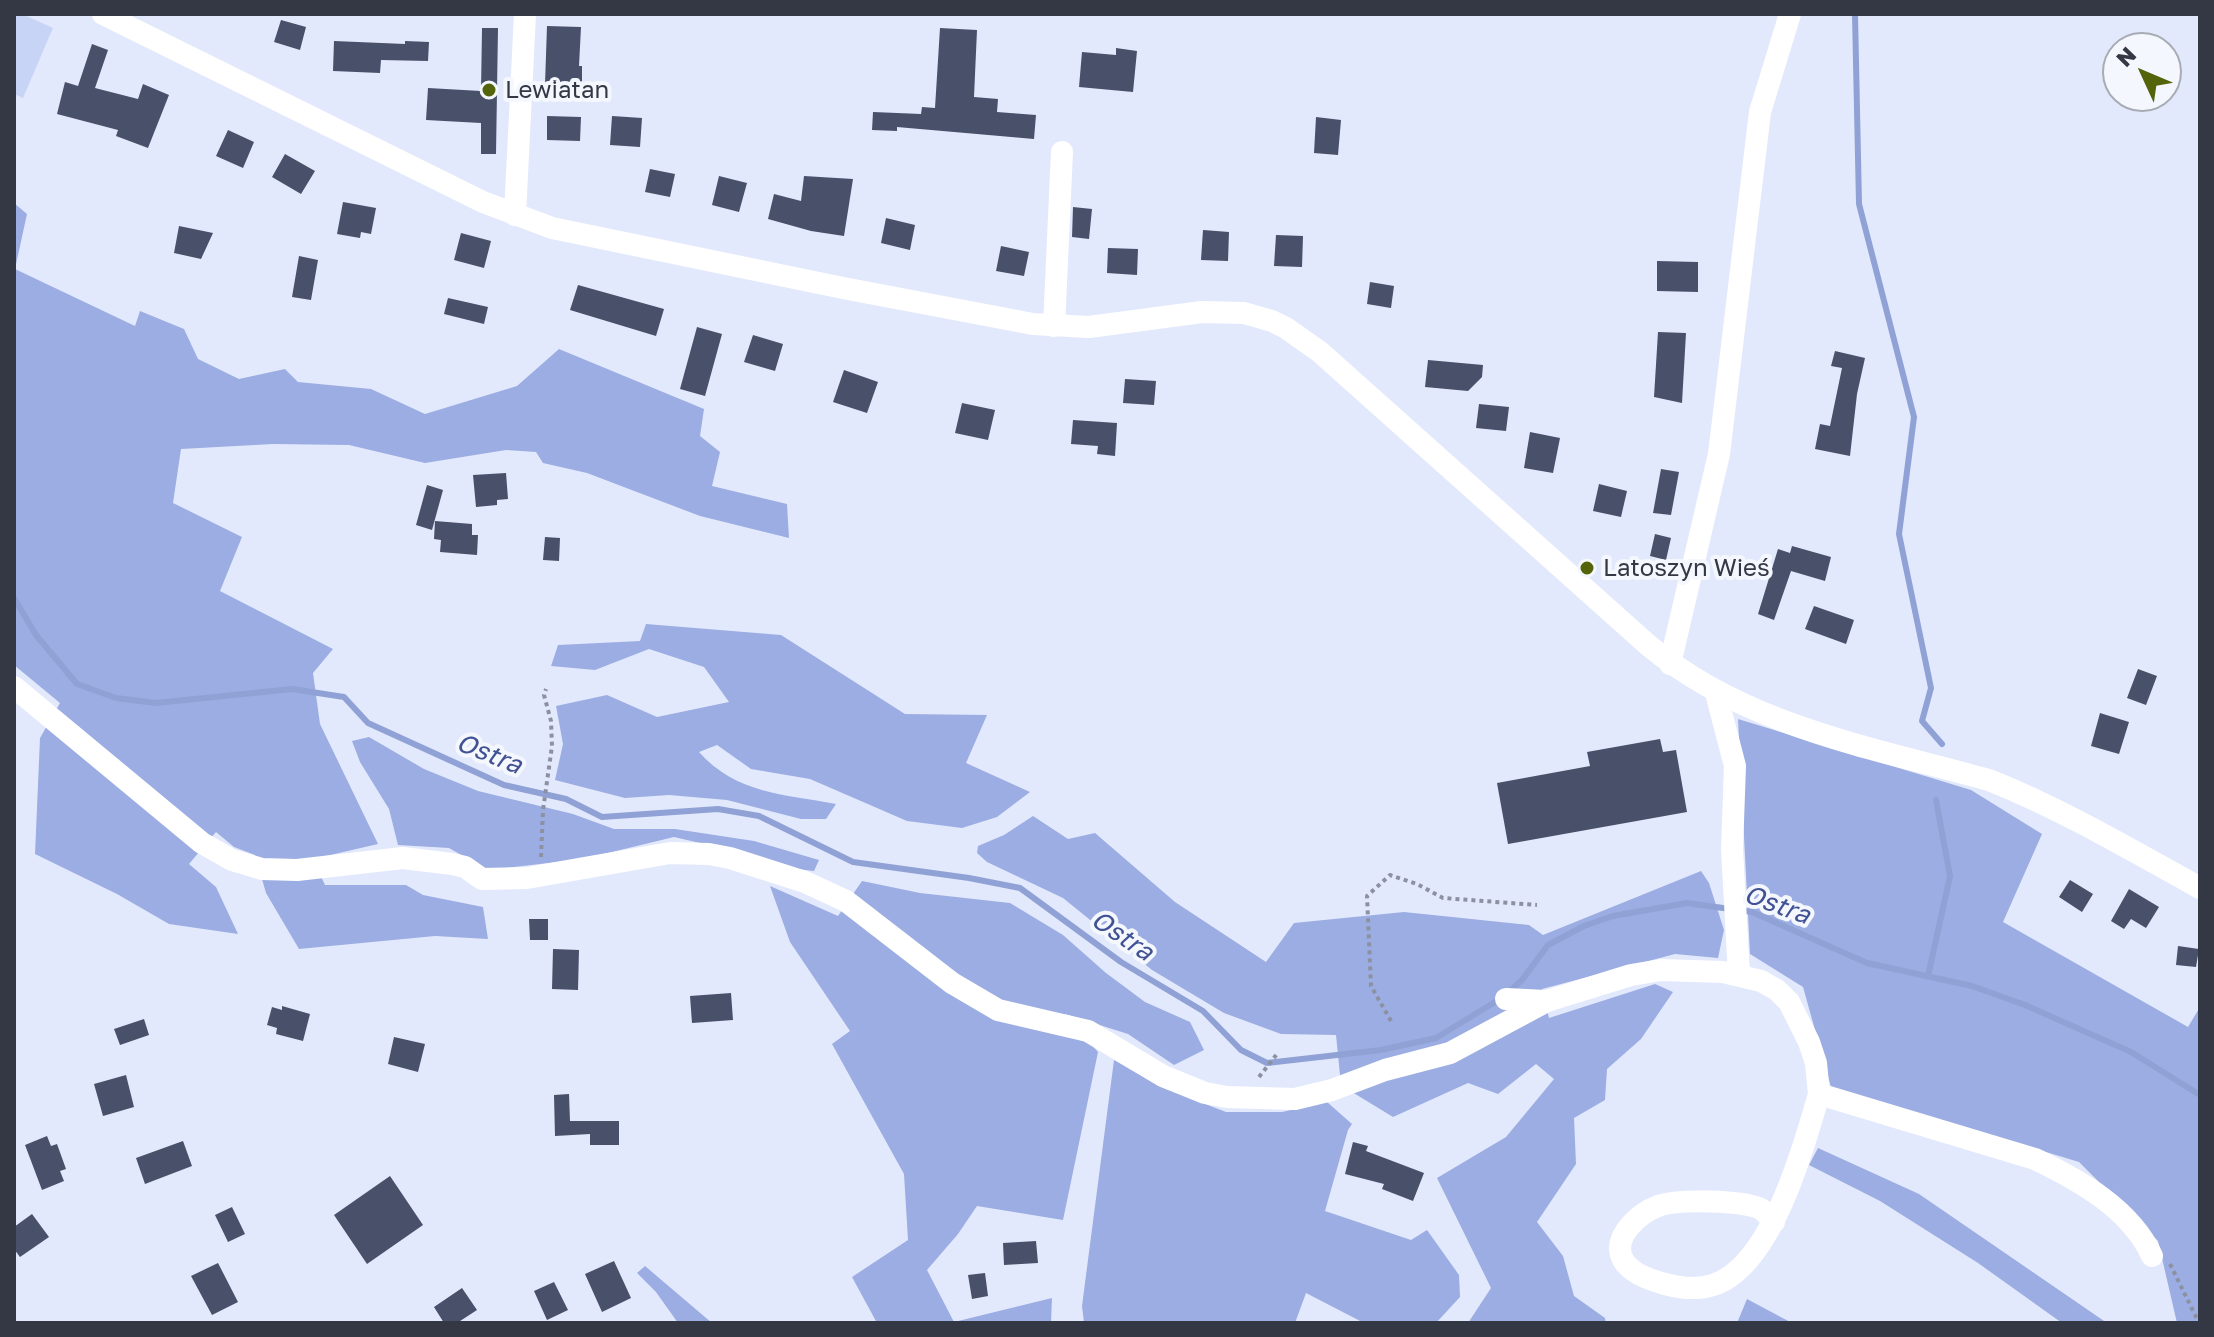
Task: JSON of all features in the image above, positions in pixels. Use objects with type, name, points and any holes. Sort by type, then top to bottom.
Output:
[{"type":"street","points":[[103,14],[483,202],[584,237],[961,311],[1054,326],[1110,326],[1225,311],[1259,317],[1286,328],[1320,352],[1670,664],[1716,693],[1786,724],[1989,780],[2017,791],[2200,888]]},
{"type":"street","points":[[515,215],[525,14]]},
{"type":"street","points":[[1670,664],[1719,454],[1760,112],[1790,14]]},
{"type":"street","points":[[1054,326],[1062,152]]},
{"type":"street","points":[[14,687],[202,843],[232,860],[278,871],[319,869],[390,858],[452,864],[465,867],[482,879],[527,878],[652,855],[688,853],[730,858],[776,871],[846,901],[952,983],[998,1010],[1088,1031],[1163,1076],[1205,1093],[1227,1097],[1295,1099],[1332,1090],[1385,1070],[1450,1053],[1547,1001],[1631,975],[1661,970],[1739,975],[1769,985],[1789,1002],[1816,1063],[1819,1094],[1791,1181],[1774,1222],[1749,1258],[1714,1285],[1682,1288],[1666,1284],[1642,1276],[1622,1258],[1620,1243],[1628,1229],[1640,1216],[1656,1207],[1673,1203],[1741,1205],[1762,1209],[1774,1222]]},
{"type":"street","points":[[1716,693],[1735,766],[1732,849],[1739,975]]},
{"type":"street","points":[[1506,999],[1547,1001]]},
{"type":"street","points":[[1819,1094],[1895,1115],[1986,1147],[2035,1159],[2067,1174],[2118,1212],[2143,1239],[2152,1256]]},
{"type":"path","points":[[545,874],[540,850],[552,746],[551,721],[544,695],[546,689]]},
{"type":"path","points":[[1391,1021],[1371,986],[1367,896],[1390,875],[1417,884],[1443,898],[1537,905]]},
{"type":"path","points":[[1262,1071],[1277,1054]]},
{"type":"path","points":[[2152,1256],[2168,1261],[2199,1322]]},
{"type":"shaded area","points":[[14,14],[22,14],[53,28],[23,98],[14,94]]},
{"type":"shaded area","points":[[14,203],[27,214],[15,269],[135,326],[140,311],[184,329],[198,359],[239,379],[285,369],[298,382],[371,389],[425,414],[517,386],[559,349],[704,409],[700,436],[720,452],[712,486],[787,504],[789,538],[700,516],[587,473],[543,463],[536,452],[506,450],[425,463],[349,445],[273,444],[181,449],[173,503],[242,537],[220,591],[333,649],[313,673],[320,724],[378,844],[313,859],[325,885],[406,885],[423,895],[483,907],[488,939],[435,936],[299,949],[266,893],[255,855],[234,847],[216,832],[189,864],[216,887],[238,934],[169,924],[117,894],[35,854],[40,738],[60,703],[14,665]]},
{"type":"shaded area","points":[[646,624],[781,635],[905,714],[987,715],[966,763],[1030,792],[997,817],[962,828],[907,821],[810,779],[751,769],[717,745],[699,752],[714,766],[745,784],[779,794],[836,804],[826,819],[801,819],[727,800],[669,795],[625,798],[555,780],[563,744],[556,706],[607,695],[657,717],[729,702],[704,667],[649,649],[595,670],[551,666],[558,645],[640,641]]},
{"type":"shaded area","points":[[1738,719],[1971,790],[2042,834],[2003,922],[2188,1027],[2200,1007],[2200,1323],[2177,1323],[2158,1241],[2079,1162],[1831,1087],[1803,987],[1750,954]]},
{"type":"shaded area","points":[[369,737],[424,769],[478,791],[573,814],[614,829],[675,829],[754,841],[819,860],[814,871],[781,867],[748,854],[674,837],[583,859],[488,870],[449,848],[398,845],[389,809],[360,762],[352,741]]},
{"type":"shaded area","points":[[1033,816],[1068,839],[1095,833],[1175,902],[1266,962],[1294,923],[1404,912],[1529,925],[1543,935],[1701,871],[1709,883],[1724,930],[1718,958],[1675,954],[1542,989],[1549,1018],[1655,984],[1673,992],[1641,1039],[1607,1069],[1605,1100],[1574,1118],[1576,1164],[1537,1222],[1563,1256],[1574,1296],[1605,1318],[1606,1323],[1468,1323],[1491,1288],[1437,1178],[1506,1137],[1554,1079],[1536,1064],[1498,1094],[1468,1083],[1393,1117],[1352,1092],[1340,1075],[1336,1035],[1281,1034],[1224,1013],[1152,970],[1063,898],[987,862],[977,853],[978,846],[1004,835]]},
{"type":"shaded area","points":[[862,881],[920,893],[1010,903],[1063,935],[1145,1002],[1190,1022],[1204,1050],[1174,1065],[1128,1034],[1065,1014],[1064,1035],[1090,1043],[1098,1052],[1063,1220],[977,1206],[927,1270],[954,1322],[1052,1298],[1051,1323],[877,1323],[852,1277],[908,1240],[904,1174],[832,1044],[850,1031],[790,942],[770,886],[838,916]]},
{"type":"shaded area","points":[[1114,1060],[1161,1087],[1226,1112],[1282,1112],[1327,1102],[1352,1124],[1325,1211],[1411,1240],[1427,1230],[1459,1275],[1460,1297],[1436,1323],[1364,1323],[1306,1293],[1295,1323],[1084,1323],[1082,1306]]},
{"type":"shaded area","points":[[1818,1148],[1919,1194],[2107,1323],[2062,1323],[1978,1263],[1880,1201],[1809,1165]]},
{"type":"shaded area","points":[[645,1266],[712,1323],[678,1323],[656,1292],[637,1273]]},
{"type":"shaded area","points":[[1747,1299],[1792,1323],[1737,1323]]},
{"type":"building","points":[[281,20],[306,27],[300,50],[274,42]]},
{"type":"building","points":[[547,26],[581,27],[579,66],[582,66],[582,84],[545,84]]},
{"type":"building","points":[[482,28],[498,28],[496,154],[481,154],[481,123],[426,120],[428,88],[481,91]]},
{"type":"building","points":[[940,28],[977,30],[974,97],[998,99],[997,112],[1036,115],[1034,139],[897,127],[897,131],[872,130],[873,112],[921,114],[922,107],[935,108]]},
{"type":"building","points":[[334,41],[429,42],[428,61],[381,60],[380,73],[333,71]]},
{"type":"building","points":[[92,44],[108,50],[95,88],[138,99],[143,84],[169,95],[148,148],[116,136],[118,130],[57,114],[65,82],[78,86]]},
{"type":"building","points":[[1116,48],[1137,51],[1133,92],[1079,87],[1082,52],[1116,55]]},
{"type":"building","points":[[547,116],[581,117],[580,141],[547,140]]},
{"type":"building","points":[[612,116],[642,118],[640,147],[610,145]]},
{"type":"building","points":[[1316,117],[1341,120],[1338,155],[1314,153]]},
{"type":"building","points":[[228,130],[254,142],[243,168],[216,156]]},
{"type":"building","points":[[285,154],[315,171],[301,194],[272,177]]},
{"type":"building","points":[[650,169],[675,174],[670,197],[645,192]]},
{"type":"building","points":[[719,176],[747,183],[739,212],[712,205]]},
{"type":"building","points":[[804,176],[853,179],[844,236],[768,219],[774,194],[801,201]]},
{"type":"building","points":[[343,202],[376,208],[371,234],[361,232],[360,238],[337,234]]},
{"type":"building","points":[[1073,207],[1092,209],[1089,239],[1072,237]]},
{"type":"building","points":[[886,218],[915,225],[910,250],[881,243]]},
{"type":"building","points":[[179,226],[213,233],[201,259],[174,253]]},
{"type":"building","points":[[1203,230],[1229,232],[1228,261],[1201,260]]},
{"type":"building","points":[[461,233],[491,241],[484,268],[454,260]]},
{"type":"building","points":[[1276,235],[1303,236],[1302,267],[1274,266]]},
{"type":"building","points":[[1001,246],[1029,252],[1024,276],[996,271]]},
{"type":"building","points":[[1108,248],[1138,249],[1137,275],[1107,273]]},
{"type":"building","points":[[299,256],[318,260],[311,300],[292,297]]},
{"type":"building","points":[[1657,261],[1698,262],[1698,292],[1657,291]]},
{"type":"building","points":[[1370,282],[1394,286],[1391,308],[1367,304]]},
{"type":"building","points":[[578,285],[664,309],[656,336],[570,310]]},
{"type":"building","points":[[448,298],[488,307],[484,324],[444,314]]},
{"type":"building","points":[[697,327],[722,334],[705,396],[680,389]]},
{"type":"building","points":[[1658,332],[1686,333],[1682,403],[1654,397]]},
{"type":"building","points":[[753,335],[783,344],[775,371],[744,362]]},
{"type":"building","points":[[1835,351],[1865,358],[1857,394],[1850,456],[1815,449],[1820,424],[1830,426],[1842,368],[1831,366]]},
{"type":"building","points":[[1428,360],[1483,365],[1482,377],[1468,391],[1425,387]]},
{"type":"building","points":[[844,370],[878,382],[867,413],[833,402]]},
{"type":"building","points":[[1125,379],[1156,381],[1154,405],[1123,403]]},
{"type":"building","points":[[962,403],[995,410],[988,440],[955,433]]},
{"type":"building","points":[[1479,404],[1509,407],[1506,431],[1476,428]]},
{"type":"building","points":[[1073,420],[1117,423],[1115,456],[1097,454],[1098,446],[1071,444]]},
{"type":"building","points":[[1530,432],[1560,438],[1553,473],[1524,468]]},
{"type":"building","points":[[1661,469],[1679,472],[1671,515],[1653,513]]},
{"type":"building","points":[[506,473],[508,499],[497,500],[497,505],[476,507],[473,475]]},
{"type":"building","points":[[1599,484],[1627,491],[1621,517],[1593,511]]},
{"type":"building","points":[[427,485],[443,490],[432,530],[416,525]]},
{"type":"building","points":[[435,521],[472,524],[472,535],[478,535],[477,555],[440,552],[441,540],[434,539]]},
{"type":"building","points":[[1655,534],[1671,538],[1666,560],[1650,556]]},
{"type":"building","points":[[545,537],[560,538],[559,561],[543,560]]},
{"type":"building","points":[[1792,546],[1831,557],[1825,581],[1791,571],[1774,620],[1758,614],[1778,549],[1790,553]]},
{"type":"building","points":[[1814,606],[1854,620],[1846,644],[1805,629]]},
{"type":"building","points":[[2138,669],[2157,676],[2146,705],[2127,698]]},
{"type":"building","points":[[2100,713],[2129,722],[2119,754],[2091,746]]},
{"type":"building","points":[[1660,739],[1663,752],[1676,750],[1687,812],[1508,844],[1497,783],[1590,766],[1587,752]]},
{"type":"building","points":[[2070,880],[2093,894],[2082,912],[2059,897]]},
{"type":"building","points":[[2129,889],[2159,907],[2146,928],[2131,919],[2124,929],[2111,921]]},
{"type":"building","points":[[529,919],[548,919],[548,940],[530,940]]},
{"type":"building","points":[[2178,946],[2199,949],[2196,967],[2176,965]]},
{"type":"building","points":[[553,949],[579,950],[578,990],[552,989]]},
{"type":"building","points":[[731,993],[733,1020],[692,1023],[690,996]]},
{"type":"building","points":[[282,1006],[310,1014],[303,1041],[276,1034],[277,1028],[267,1025],[272,1007],[282,1010]]},
{"type":"building","points":[[144,1019],[149,1035],[120,1045],[114,1029]]},
{"type":"building","points":[[394,1037],[425,1044],[418,1072],[388,1064]]},
{"type":"building","points":[[126,1075],[134,1107],[103,1116],[94,1084]]},
{"type":"building","points":[[569,1094],[570,1121],[619,1121],[619,1145],[590,1145],[590,1134],[555,1136],[554,1095]]},
{"type":"building","points":[[47,1136],[51,1146],[57,1144],[66,1169],[60,1171],[64,1181],[42,1190],[25,1145]]},
{"type":"building","points":[[183,1141],[192,1166],[145,1184],[136,1158]]},
{"type":"building","points":[[1353,1142],[1368,1146],[1366,1151],[1424,1173],[1413,1201],[1382,1189],[1384,1184],[1345,1174]]},
{"type":"building","points":[[390,1176],[423,1225],[367,1264],[334,1215]]},
{"type":"building","points":[[232,1207],[245,1234],[228,1242],[215,1215]]},
{"type":"building","points":[[32,1214],[49,1237],[20,1257],[14,1249],[14,1227]]},
{"type":"building","points":[[1036,1241],[1038,1263],[1004,1265],[1003,1243]]},
{"type":"building","points":[[614,1261],[631,1298],[602,1312],[585,1274]]},
{"type":"building","points":[[218,1263],[238,1302],[212,1315],[191,1276]]},
{"type":"building","points":[[985,1273],[988,1296],[972,1299],[968,1275]]},
{"type":"building","points":[[554,1282],[568,1310],[547,1320],[534,1291]]},
{"type":"building","points":[[462,1288],[477,1310],[457,1323],[444,1323],[434,1307]]},
{"type":"waterway","points":[[1855,14],[1859,204],[1914,417],[1899,534],[1931,688],[1922,721],[1942,744]]},
{"type":"waterway","name":"Ostra","points":[[14,598],[36,635],[77,684],[116,698],[156,703],[292,689],[344,697],[368,723],[504,785],[566,799],[602,817],[718,809],[759,816],[853,862],[1020,888],[1121,962],[1203,1011],[1241,1050],[1267,1063],[1381,1050],[1436,1038],[1500,999]]},
{"type":"waterway","points":[[1928,976],[1950,876],[1936,800]]},
{"type":"waterway","name":"Ostra","points":[[1509,992],[1548,945],[1584,926],[1613,916],[1687,903],[1752,912],[1867,963],[1972,986],[2025,1005],[2131,1052],[2200,1095]]},
{"type":"place","name":"Lewiatan","points":[[489,90]]},
{"type":"place","name":"Latoszyn Wieś","points":[[1587,568]]}]
